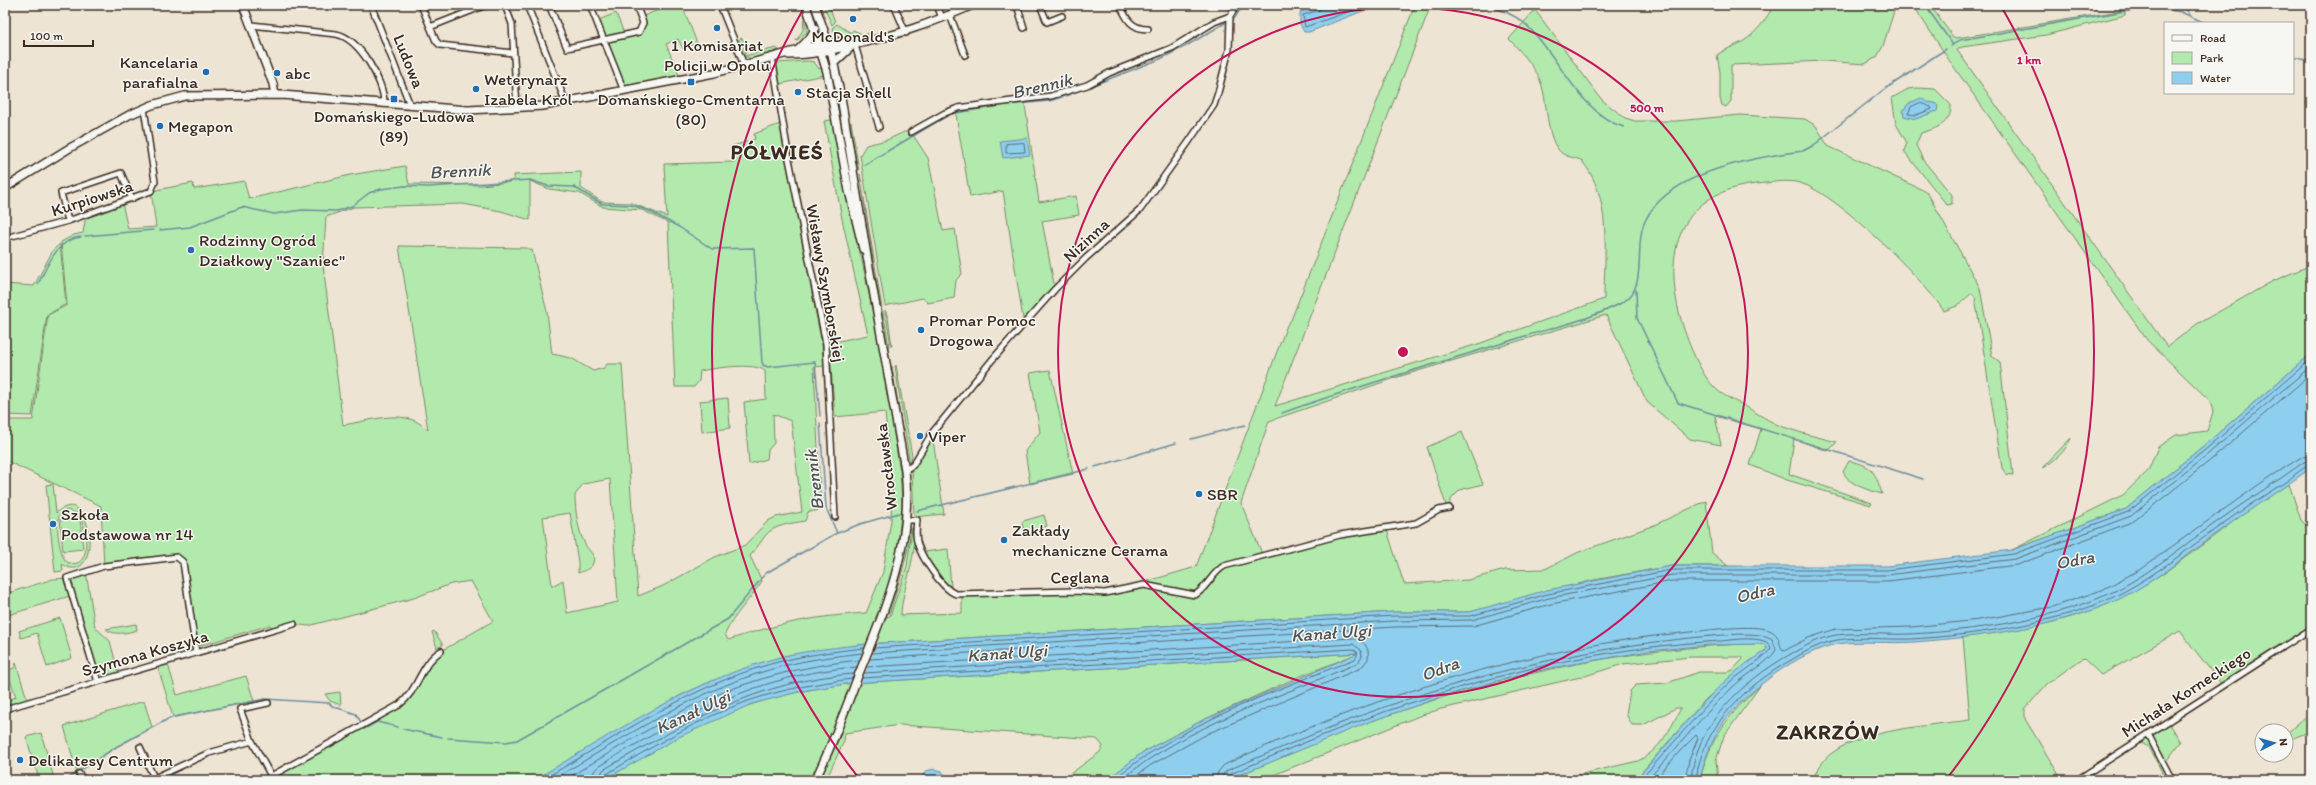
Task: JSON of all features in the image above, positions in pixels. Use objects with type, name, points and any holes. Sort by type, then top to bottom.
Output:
[{"type":"main road","points":[[243,5],[273,84],[274,95]]},
{"type":"main road","name":"Wrocławska","points":[[806,5],[821,49],[849,191],[863,251],[867,256]]},
{"type":"main road","name":"Wrocławska","points":[[815,5],[830,47],[848,134],[867,256],[905,470],[906,520],[900,559],[881,618],[835,735],[815,780]]},
{"type":"main road","points":[[5,188],[68,149],[144,108],[169,99],[196,94],[274,95],[468,110],[517,108],[566,103],[744,65],[772,57],[830,47],[854,45],[906,32],[973,5]]},
{"type":"main road","points":[[799,50],[810,38],[815,29]]},
{"type":"main road","points":[[834,63],[854,45]]},
{"type":"main road","points":[[783,55],[799,50],[821,49]]},
{"type":"street","name":"Ludowa","points":[[371,5],[410,105]]},
{"type":"street","points":[[421,5],[430,27],[440,45],[513,53]]},
{"type":"street","points":[[430,27],[486,5]]},
{"type":"street","points":[[505,5],[511,21],[517,108]]},
{"type":"street","points":[[527,5],[566,103]]},
{"type":"street","points":[[549,5],[567,48],[636,34],[641,31],[642,21],[636,5]]},
{"type":"street","points":[[590,5],[624,91]]},
{"type":"street","points":[[720,5],[744,65]]},
{"type":"street","points":[[894,5],[906,32]]},
{"type":"street","points":[[937,5],[942,18]]},
{"type":"street","points":[[1017,5],[1024,28]]},
{"type":"street","points":[[1040,5],[1047,22],[1062,16]]},
{"type":"street","points":[[1120,5],[1128,22],[1140,29],[1148,29]]},
{"type":"street","points":[[911,132],[945,113],[958,108],[1051,96],[1087,84],[1172,48],[1214,22],[1230,16],[1237,5]]},
{"type":"street","points":[[950,15],[965,55]]},
{"type":"street","name":"Nizinna","points":[[905,470],[913,465],[932,433],[992,360],[1057,287],[1140,210],[1188,143],[1214,104],[1220,88],[1229,50],[1230,16]]},
{"type":"street","points":[[251,26],[344,36],[355,45],[371,66],[384,103]]},
{"type":"street","points":[[854,45],[879,127]]},
{"type":"street","name":"Wisławy Szymborskiej","points":[[772,57],[789,159],[826,344],[835,517]]},
{"type":"street","name":"Kurpiowska","points":[[5,238],[68,221],[151,191],[155,182],[144,108]]},
{"type":"street","points":[[68,221],[61,193],[121,173],[132,199]]},
{"type":"street","name":"Ceglana","points":[[906,520],[917,520],[916,536],[920,550],[941,583],[956,594],[1075,591],[1105,593],[1144,585],[1195,595],[1200,592],[1215,572],[1224,566],[1340,535],[1416,523],[1439,510],[1449,508]]},
{"type":"street","points":[[98,682],[67,578],[104,566],[177,556],[183,562],[196,653]]},
{"type":"street","name":"Szymona Koszyka","points":[[5,709],[294,624]]},
{"type":"street","name":"Michała Korneckiego","points":[[2078,780],[2311,629]]},
{"type":"street","points":[[264,780],[405,701],[413,692],[428,661],[441,651]]},
{"type":"street","points":[[268,703],[240,709],[252,741],[272,776]]},
{"type":"street","points":[[2148,734],[2172,780]]},
{"type":"street","points":[[140,747],[152,779],[209,753],[252,741]]},
{"type":"street","points":[[79,774],[84,780]]},
{"type":"green space","points":[[665,5],[682,5],[697,43],[683,49],[678,39],[666,44],[681,80],[624,91],[596,21],[616,13],[625,36],[639,32],[641,17],[666,7]]},
{"type":"green space","points":[[1415,5],[1431,5],[1275,406],[1478,344],[1604,299],[1604,226],[1598,191],[1591,175],[1581,160],[1563,154],[1557,148],[1550,130],[1542,86],[1539,78],[1529,62],[1509,39],[1535,10],[1602,100],[1625,118],[1635,121],[1676,121],[1740,115],[1805,119],[1816,126],[1828,146],[1927,192],[1980,288],[1992,356],[2000,362],[2013,475],[2006,474],[2002,468],[1975,297],[1972,293],[1957,306],[1944,311],[1918,279],[1878,239],[1835,203],[1816,190],[1795,182],[1784,181],[1756,184],[1731,189],[1711,198],[1695,211],[1684,226],[1677,245],[1674,265],[1675,288],[1684,330],[1702,371],[1713,386],[1720,392],[1776,424],[1798,432],[1837,442],[1828,451],[1794,439],[1789,474],[1872,503],[1871,505],[1787,480],[1750,465],[1761,429],[1715,416],[1721,445],[1690,439],[1647,402],[1606,315],[1401,376],[1269,421],[1241,503],[1263,556],[1340,535],[1386,527],[1404,584],[1468,580],[1505,570],[1545,569],[1579,552],[1652,526],[1706,501],[1712,553],[1728,566],[1671,566],[1594,580],[1470,612],[1394,612],[866,644],[785,656],[712,681],[681,695],[534,780],[264,780],[399,705],[436,654],[493,621],[471,581],[451,584],[414,598],[308,626],[294,624],[272,630],[270,625],[195,647],[181,559],[104,566],[101,506],[5,460],[5,420],[33,420],[48,315],[67,305],[61,242],[74,235],[83,233],[86,215],[122,203],[128,229],[156,227],[151,191],[193,183],[194,189],[244,181],[249,199],[350,175],[405,166],[409,184],[481,185],[509,182],[514,179],[514,175],[581,172],[581,188],[602,202],[631,203],[667,217],[664,164],[734,162],[730,147],[755,139],[754,134],[780,124],[822,345],[824,366],[814,367],[821,510],[808,512],[805,521],[784,525],[773,529],[765,536],[750,556],[762,581],[737,613],[725,634],[728,640],[779,625],[830,616],[866,613],[883,572],[891,520],[892,490],[885,412],[835,417],[829,343],[868,335],[842,219],[824,121],[831,120],[833,122],[879,342],[900,471],[902,505],[897,553],[885,595],[875,619],[890,616],[907,566],[912,528],[914,546],[901,615],[962,613],[962,595],[1098,593],[1131,586],[1196,567],[1287,325],[1291,320]],"holes":[[[530,181],[549,189],[579,193],[603,207],[642,210],[668,223],[675,387],[694,387],[699,381],[700,371],[724,367],[744,366],[760,368],[765,371],[766,399],[744,402],[749,464],[767,459],[768,450],[774,443],[773,414],[791,421],[802,512],[776,517],[768,521],[745,545],[715,557],[663,586],[638,596],[622,364],[607,364],[604,368],[593,371],[571,358],[552,354],[547,312],[532,250],[527,248],[399,246],[428,430],[415,421],[396,417],[378,418],[343,425],[323,265],[326,217],[354,207],[463,204],[501,211],[530,220]],[[610,479],[618,602],[567,613],[563,580],[552,586],[543,517],[570,513],[578,562],[578,573],[587,570],[591,567],[594,560],[580,533],[576,514],[575,495],[583,484]]]},
{"type":"green space","points":[[1774,5],[1896,5],[1883,46],[1877,57],[1865,64],[1824,61],[1731,65],[1731,101],[1726,107],[1722,105],[1720,99],[1720,72],[1717,55],[1752,35],[1764,21]]},
{"type":"green space","points":[[1913,5],[1930,5],[1953,37],[1957,38],[2125,10],[2125,15],[2046,35],[1962,47],[1957,50],[2167,347],[2197,324],[2273,281],[2311,265],[2311,354],[2202,447],[2126,509],[2012,550],[2123,495],[2148,471],[2158,447],[2176,435],[2207,431],[2213,412],[2210,401],[2147,340],[1949,60]]},
{"type":"green space","points":[[827,6],[830,8],[835,22],[832,25],[824,7]]},
{"type":"green space","points":[[804,19],[807,32],[796,41],[803,30]]},
{"type":"green space","points":[[837,24],[851,33],[853,30],[862,34],[862,36],[869,33],[870,38],[838,37],[832,28]]},
{"type":"green space","points":[[741,38],[745,41],[742,42],[746,53],[743,54],[738,42]]},
{"type":"green space","points":[[776,48],[779,50],[751,59],[745,56]]},
{"type":"green space","points":[[827,57],[828,57],[861,227]]},
{"type":"green space","points":[[814,62],[819,69],[822,68],[825,75],[779,84],[776,63]]},
{"type":"green space","points":[[1908,89],[1935,89],[1951,105],[1951,111],[1946,121],[1942,125],[1932,130],[1921,133],[1916,145],[1923,160],[1952,195],[1952,204],[1947,205],[1904,151],[1907,143],[1896,124],[1892,98]]},
{"type":"green space","points":[[1024,98],[1039,202],[1076,196],[1079,215],[1042,221],[1055,289],[1024,325],[1003,191],[970,197],[955,109]]},
{"type":"green space","points":[[851,122],[859,170],[857,171],[851,134]]},
{"type":"green space","points":[[904,132],[911,132],[928,158],[943,231],[955,229],[962,274],[956,280],[954,298],[928,303],[923,298],[885,306],[860,155],[866,145],[887,140]]},
{"type":"green space","points":[[860,174],[882,308],[880,306]]},
{"type":"green space","points":[[60,244],[66,304],[47,315],[32,416],[5,415],[5,284],[34,286],[53,250]]},
{"type":"green space","points":[[885,310],[888,317],[892,346],[891,346]]},
{"type":"green space","points":[[881,311],[883,311],[889,347],[887,347]]},
{"type":"green space","points":[[896,365],[912,456],[910,464],[895,366]]},
{"type":"green space","points":[[892,366],[908,466],[891,367]]},
{"type":"green space","points":[[1050,370],[1073,474],[1030,484],[1025,451],[1040,432],[1030,373]]},
{"type":"green space","points":[[728,398],[730,428],[702,432],[700,401]]},
{"type":"green space","points":[[1462,432],[1483,484],[1460,490],[1452,498],[1447,508],[1427,447]]},
{"type":"green space","points":[[932,433],[944,514],[914,517],[912,469]]},
{"type":"green space","points":[[2071,438],[2059,456],[2042,468]]},
{"type":"green space","points":[[1849,461],[1863,465],[1872,470],[1882,494],[1860,487],[1846,477],[1843,472]]},
{"type":"green space","points":[[53,484],[56,513],[69,506],[79,510],[86,521],[89,536],[88,550],[84,562],[75,568],[62,564],[63,571],[55,572],[46,485]],"holes":[[[66,510],[77,513],[81,518],[86,545],[85,554],[81,560],[76,563],[67,562],[64,559],[60,548],[58,520],[61,513]]]},
{"type":"green space","points":[[2289,484],[2301,520],[2311,531],[2311,629],[2222,685],[2180,631],[2101,675],[2083,658],[2047,684],[2025,709],[2025,719],[2062,780],[1812,780],[1820,765],[1826,758],[1845,745],[1861,739],[1898,730],[1970,720],[1963,637],[2054,622],[2107,604],[2155,578],[2243,514]]},
{"type":"green space","points":[[1044,515],[1047,526],[1025,533],[1022,524],[1023,521]]},
{"type":"green space","points":[[80,517],[83,549],[63,551],[60,519]]},
{"type":"green space","points":[[909,526],[910,532],[907,554],[890,612],[886,615],[901,571]]},
{"type":"green space","points":[[948,549],[951,587],[944,582],[924,552]]},
{"type":"green space","points":[[86,572],[95,627],[110,641],[119,675],[98,682],[73,595],[5,616],[5,594],[53,579],[67,578]]},
{"type":"green space","points":[[60,618],[72,658],[47,667],[37,633],[21,638],[19,631]]},
{"type":"green space","points":[[136,624],[137,630],[125,633],[113,633],[106,629]]},
{"type":"green space","points":[[434,631],[443,645],[437,648],[432,632]]},
{"type":"green space","points":[[1764,644],[1767,649],[1729,678],[1704,701],[1635,780],[1556,780],[1638,761],[1652,751],[1664,739],[1681,708],[1676,708],[1643,725],[1632,725],[1626,714],[1630,691],[1636,685],[1667,683],[1699,672],[1728,672],[1733,670],[1743,659],[1742,657],[1691,657],[1623,664],[1585,676],[1441,709],[1419,716],[1261,780],[1227,780],[1369,722],[1460,692],[1553,669],[1600,660],[1695,647]]},
{"type":"green space","points":[[1359,653],[1298,677],[1203,720],[1143,752],[1107,780],[1062,780],[1100,752],[1103,746],[1097,739],[900,725],[845,733],[844,741],[826,780],[820,780],[841,734],[832,734],[811,780],[604,780],[658,748],[714,719],[753,704],[802,691],[852,683]]},
{"type":"green space","points":[[167,661],[177,695],[246,676],[254,701],[173,717],[157,664]]},
{"type":"green space","points":[[16,663],[28,702],[5,709],[5,701],[16,697],[7,671],[14,668]]},
{"type":"green space","points":[[1760,686],[1724,736],[1716,760],[1718,780],[1700,780],[1709,752],[1722,728],[1739,706]]},
{"type":"green space","points":[[340,692],[341,705],[330,701],[325,694]]},
{"type":"green space","points":[[144,701],[152,727],[116,747],[81,770],[76,770],[64,726]]},
{"type":"green space","points":[[2311,712],[2311,731],[2294,738],[2294,727]]},
{"type":"green space","points":[[2168,721],[2181,742],[2164,764],[2172,780],[2166,780],[2149,747],[2137,741]]},
{"type":"green space","points":[[41,733],[55,780],[38,780],[39,779],[26,737]]},
{"type":"water","points":[[1325,5],[1399,5],[1363,11],[1309,32],[1304,32],[1300,24],[1300,12]]},
{"type":"water","points":[[1921,98],[1927,102],[1935,103],[1938,106],[1937,111],[1916,119],[1904,116],[1903,111],[1908,104]]},
{"type":"water","points":[[1027,138],[1030,155],[1003,158],[1000,141]]},
{"type":"water","points":[[2311,354],[2311,468],[2218,532],[2164,572],[2136,590],[2106,605],[2036,626],[2012,631],[1938,640],[1838,644],[1823,648],[1807,655],[1774,674],[1732,711],[1723,723],[1712,744],[1706,758],[1700,780],[1635,780],[1696,711],[1728,678],[1765,651],[1767,648],[1764,644],[1709,645],[1648,651],[1551,668],[1497,681],[1444,696],[1369,722],[1227,780],[1107,780],[1143,752],[1203,720],[1358,653],[852,683],[802,691],[752,704],[681,736],[604,780],[534,780],[624,726],[718,678],[750,666],[784,656],[815,650],[866,644],[1394,612],[1470,612],[1547,590],[1671,566],[1887,566],[2012,550],[2126,509],[2202,447]]},
{"type":"water","points":[[934,769],[942,771],[948,780],[920,780],[926,771]]},
{"type":"pier","points":[[866,642],[878,642],[861,684],[849,685]]},
{"type":"waterway","name":"Brennik","points":[[1234,19],[1243,5]]},
{"type":"waterway","points":[[1487,5],[1510,14],[1523,22],[1535,34],[1582,97],[1609,121],[1624,127]]},
{"type":"waterway","name":"Brennik","points":[[1925,5],[1953,45]]},
{"type":"waterway","points":[[2184,5],[2190,15]]},
{"type":"waterway","name":"Brennik","points":[[1951,46],[1960,40],[2120,12],[2158,8],[2181,12],[2203,22]]},
{"type":"waterway","name":"Brennik","points":[[864,165],[950,114],[1004,105],[1049,101],[1068,95],[1160,59],[1186,46],[1225,23]]},
{"type":"waterway","points":[[1282,413],[1370,384],[1572,323],[1598,314],[1623,302],[1630,296],[1635,288],[1638,278],[1643,226],[1653,208],[1669,193],[1689,181],[1736,163],[1803,151],[1814,145],[1882,91],[1946,49]]},
{"type":"waterway","name":"Brennik","points":[[2294,57],[2311,61]]},
{"type":"waterway","name":"Brennik","points":[[160,230],[190,227],[242,207],[274,214],[302,210],[337,211],[352,206],[369,193],[381,189],[404,186],[429,187],[530,180],[548,186],[574,187],[602,204],[631,205],[647,210],[679,227],[712,249],[754,248],[763,365],[768,367],[815,362],[820,416]]},
{"type":"waterway","name":"Brennik","points":[[85,236],[153,230]]},
{"type":"waterway","name":"Brennik","points":[[38,284],[54,254],[59,248],[73,239],[81,237]]},
{"type":"waterway","points":[[1636,290],[1637,318],[1678,403],[1923,479]]},
{"type":"waterway","name":"Brennik","points":[[820,423],[826,508],[837,533]]},
{"type":"waterway","points":[[1191,439],[1245,425]]},
{"type":"waterway","points":[[1095,467],[1176,443]]},
{"type":"waterway","points":[[917,511],[1089,469]]},
{"type":"waterway","points":[[448,738],[506,742],[517,740],[728,619],[766,573],[835,534],[860,524],[899,513]]},
{"type":"waterway","points":[[66,780],[116,747],[170,718],[265,699],[329,703],[332,706],[356,714],[362,724]]},
{"type":"waterway","points":[[364,727],[364,729],[377,722],[398,727]]},
{"type":"waterway","points":[[403,729],[442,737]]},
{"type":"place","name":"McDonald's","points":[[853,19]]},
{"type":"place","name":"1 Komisariat Policji w Opolu","points":[[717,28]]},
{"type":"place","name":"Kancelaria parafialna","points":[[206,72]]},
{"type":"place","name":"abc","points":[[277,73]]},
{"type":"place","name":"Domańskiego-Cmentarna (80)","points":[[691,82]]},
{"type":"place","name":"Weterynarz Izabela Król","points":[[476,89]]},
{"type":"place","name":"Stacja Shell","points":[[798,92]]},
{"type":"place","name":"Domańskiego-Ludowa (89)","points":[[394,99]]},
{"type":"place","name":"Megapon","points":[[160,126]]},
{"type":"place","name":"Rodzinny Ogród Działkowy \"Szaniec\"","points":[[191,250]]},
{"type":"place","name":"Promar Pomoc Drogowa","points":[[921,330]]},
{"type":"place","name":"Viper","points":[[920,436]]},
{"type":"place","name":"SBR","points":[[1199,494]]},
{"type":"place","name":"Szkoła Podstawowa nr 14","points":[[53,524]]},
{"type":"place","name":"Zakłady mechaniczne Cerama","points":[[1004,540]]},
{"type":"place","name":"Delikatesy Centrum","points":[[20,760]]},
{"type":"district","name":"PÓŁWIEŚ","points":[[777,151]]},
{"type":"district","name":"ZAKRZÓW","points":[[1828,731]]},
{"type":"water label","name":"Odra","points":[[2075,560]]},
{"type":"water label","name":"Odra","points":[[1755,593]]},
{"type":"water label","name":"Kanał Ulgi","points":[[1331,633]]},
{"type":"water label","name":"Kanał Ulgi","points":[[1007,653]]},
{"type":"water label","name":"Odra","points":[[1440,669]]},
{"type":"water label","name":"Kanał Ulgi","points":[[693,712]]}]
